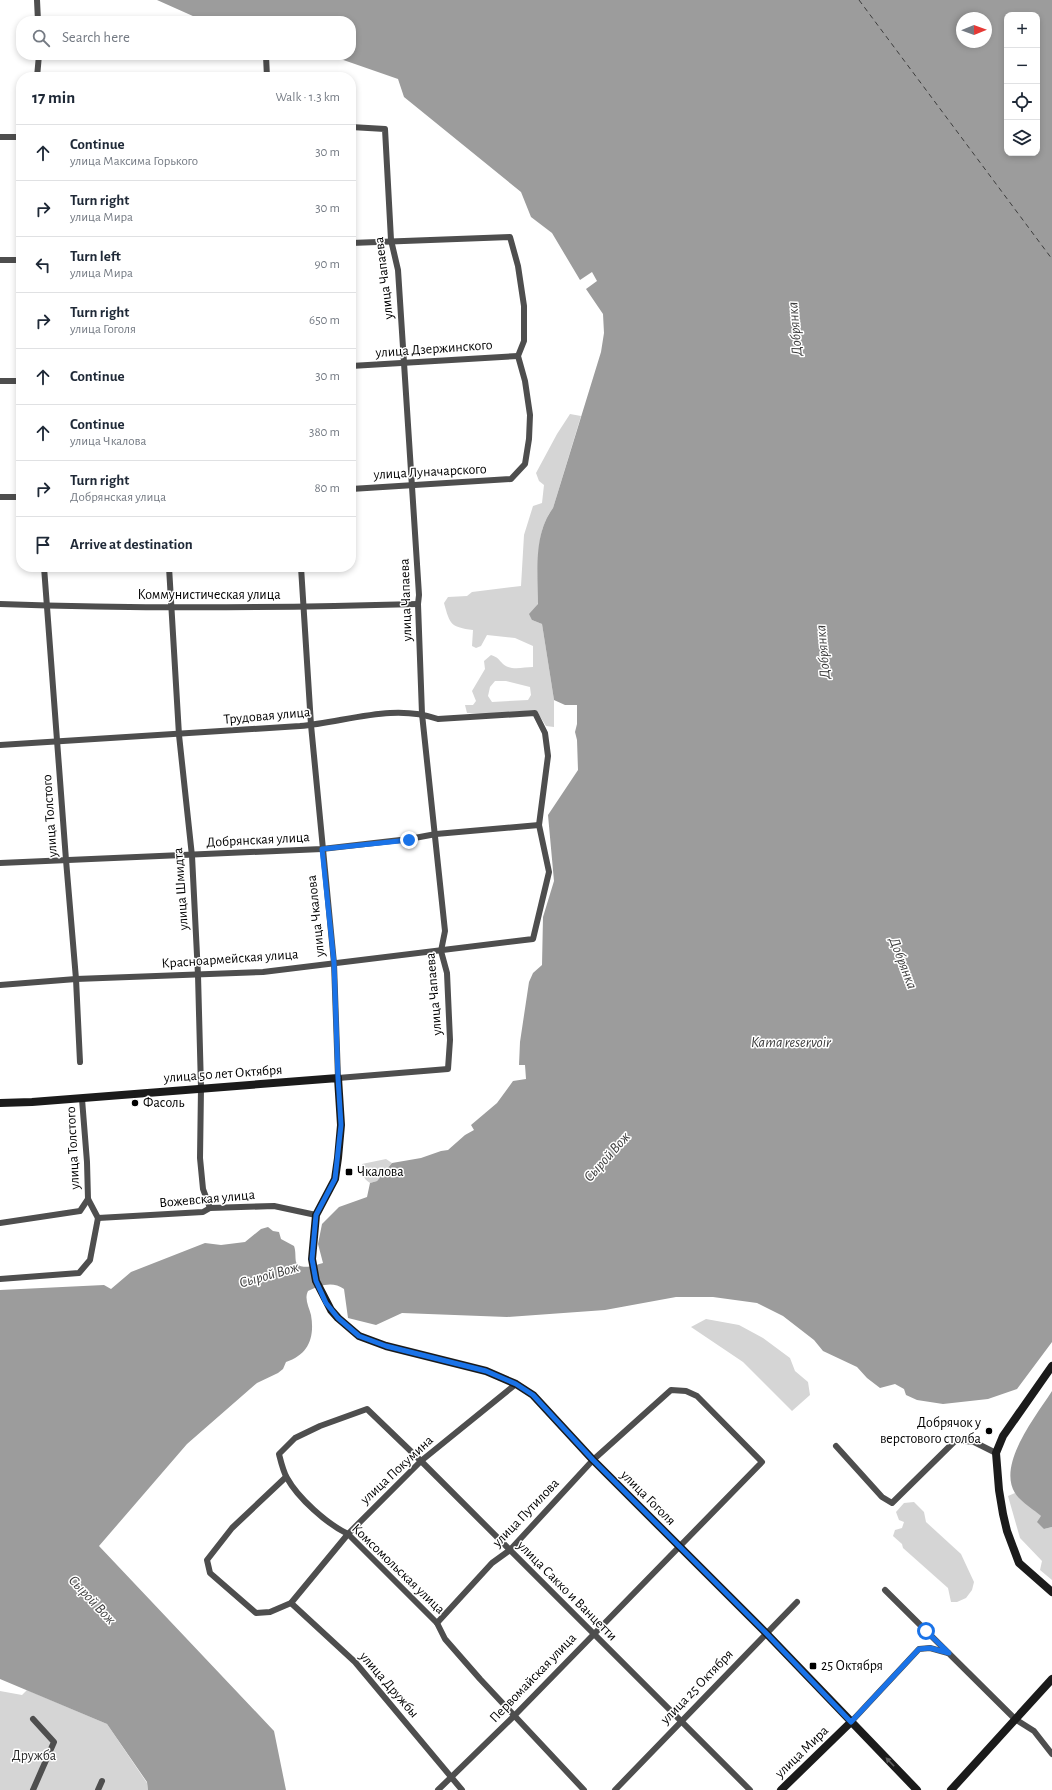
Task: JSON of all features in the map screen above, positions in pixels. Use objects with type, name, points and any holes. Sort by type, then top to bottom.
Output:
[{"type":"main road","name":"улица 50 лет Октября","points":[[0,1103],[82,1099],[201,1088],[338,1078]]},
{"type":"main road","name":"улица Чкалова","points":[[321,1294],[314,1274],[312,1259],[316,1215],[335,1179],[341,1125],[338,1078]]},
{"type":"main road","name":"улица Гоголя","points":[[321,1294],[338,1318],[359,1336],[386,1346],[486,1371],[516,1384],[533,1395],[593,1460],[766,1633],[917,1790]]},
{"type":"main road","points":[[1052,1366],[1003,1436],[996,1453],[999,1490],[1003,1514],[1007,1531],[1019,1563],[1052,1592]]},
{"type":"main road","points":[[951,1790],[1052,1679]]},
{"type":"main road","name":"улица Мира","points":[[781,1790],[851,1722]]},
{"type":"street","points":[[37,0],[38,16]]},
{"type":"street","points":[[37,72],[39,60]]},
{"type":"street","points":[[266,60],[267,72]]},
{"type":"street","name":"улица Чапаева","points":[[356,127],[385,129],[391,240],[398,270],[419,595],[418,604],[422,714],[436,834],[445,931],[441,951],[447,972],[450,1040],[448,1069]]},
{"type":"street","points":[[0,137],[16,137]]},
{"type":"street","points":[[356,243],[391,240],[510,237],[518,266],[524,306],[524,341],[518,356]]},
{"type":"street","points":[[0,260],[16,260]]},
{"type":"street","name":"улица Дзержинского","points":[[356,366],[518,356]]},
{"type":"street","name":"улица Луначарского","points":[[356,489],[511,479],[525,464],[529,439],[530,414],[525,381],[518,356]]},
{"type":"street","points":[[0,381],[16,381]]},
{"type":"street","points":[[0,497],[16,497]]},
{"type":"street","name":"улица Толстого","points":[[44,572],[76,979],[80,1062]]},
{"type":"street","name":"улица Шмидта","points":[[168,572],[179,735],[192,856],[198,975],[201,1088],[200,1158],[203,1189],[210,1208]]},
{"type":"street","name":"улица Чкалова","points":[[301,572],[311,725],[334,963],[338,1078]]},
{"type":"street","name":"Коммунистическая улица","points":[[0,604],[47,606],[304,607],[418,604]]},
{"type":"street","name":"Трудовая улица","points":[[0,745],[179,735],[311,725],[372,714],[422,714],[438,720],[535,713],[545,733],[548,756],[539,825]]},
{"type":"street","name":"Добрянская улица","points":[[0,863],[192,856],[322,849],[409,840],[436,834],[539,825]]},
{"type":"street","name":"Красноармейская улица","points":[[0,985],[76,979],[263,972],[533,939],[549,872],[539,825]]},
{"type":"street","name":"улица 50 лет Октября","points":[[338,1078],[448,1069]]},
{"type":"street","name":"улица Толстого","points":[[82,1099],[87,1162],[88,1199],[98,1218]]},
{"type":"street","points":[[0,1223],[80,1211],[88,1199]]},
{"type":"street","name":"Вожевская улица","points":[[98,1218],[202,1212],[210,1208],[274,1206],[316,1215]]},
{"type":"street","points":[[0,1279],[79,1272],[90,1260],[98,1218]]},
{"type":"street","name":"улица Покумина","points":[[291,1603],[348,1534],[421,1461],[516,1384]]},
{"type":"street","name":"улица Путилова","points":[[437,1623],[492,1563],[510,1550],[593,1460],[671,1390],[686,1391],[697,1396],[762,1462]]},
{"type":"street","name":"улица Сакко и Ванцетти","points":[[286,1477],[279,1454],[295,1438],[320,1426],[367,1409],[421,1461],[593,1634],[682,1720],[750,1790]]},
{"type":"street","points":[[836,1446],[882,1497],[892,1502],[956,1440],[974,1442],[996,1453]]},
{"type":"street","name":"Первомайская улица","points":[[438,1790],[514,1716],[762,1462]]},
{"type":"street","points":[[286,1477],[232,1528],[207,1560],[210,1573],[256,1613],[270,1612],[291,1603]]},
{"type":"street","name":"Комсомольская улица","points":[[286,1477],[304,1499],[337,1529],[348,1534],[437,1623],[445,1639],[514,1716],[584,1790]]},
{"type":"street","points":[[885,1590],[1015,1719],[1034,1731],[1052,1754]]},
{"type":"street","name":"улица 25 Октября","points":[[615,1790],[797,1602]]},
{"type":"street","name":"улица Дружбы","points":[[291,1603],[355,1662],[462,1790]]},
{"type":"street","name":"улица Мира","points":[[851,1722],[919,1649],[930,1648],[949,1653]]},
{"type":"street","points":[[33,1719],[54,1742],[33,1790]]},
{"type":"street","points":[[98,1790],[102,1781]]},
{"type":"green space","points":[[570,414],[581,416],[553,508],[546,519],[542,530],[539,554],[538,604],[532,620],[542,624],[554,700],[554,727],[546,726],[536,710],[489,714],[467,713],[465,705],[473,705],[476,701],[472,691],[485,669],[484,661],[491,655],[506,666],[517,668],[533,667],[533,646],[515,638],[487,635],[481,646],[476,648],[472,646],[473,630],[460,628],[452,624],[444,603],[448,597],[467,596],[472,592],[521,586],[524,535],[533,506],[542,503],[544,485],[539,481],[536,473],[557,434]],"holes":[[[495,681],[506,681],[530,687],[531,695],[528,700],[492,702],[488,696],[490,687]]]},
{"type":"green space","points":[[386,1159],[392,1163],[377,1181],[370,1183],[363,1175],[362,1164]]},
{"type":"green space","points":[[706,1319],[739,1325],[763,1338],[790,1358],[795,1371],[808,1382],[810,1395],[792,1411],[743,1362],[691,1327]]},
{"type":"green space","points":[[1015,1493],[1041,1516],[1044,1529],[1052,1527],[1052,1580],[1040,1570],[1042,1561],[1020,1538],[1008,1496]]},
{"type":"green space","points":[[914,1502],[924,1512],[926,1522],[961,1554],[974,1582],[972,1590],[966,1598],[957,1602],[951,1602],[948,1588],[903,1548],[902,1544],[893,1536],[895,1530],[902,1528],[904,1522],[899,1520],[896,1512],[904,1503]]},
{"type":"green space","name":"Дружба","points":[[27,1690],[107,1724],[147,1783],[148,1790],[0,1790],[0,1691],[22,1695]]},
{"type":"water","name":"Kama reservoir","points":[[157,0],[1052,0],[1052,1342],[1017,1389],[988,1399],[943,1404],[917,1400],[906,1395],[904,1389],[895,1384],[880,1388],[867,1378],[857,1367],[823,1351],[814,1340],[783,1316],[757,1303],[713,1297],[676,1297],[605,1310],[507,1317],[402,1313],[376,1325],[348,1318],[344,1289],[340,1287],[335,1285],[326,1285],[308,1291],[307,1300],[311,1315],[312,1331],[311,1338],[305,1350],[294,1359],[286,1362],[283,1369],[278,1373],[257,1383],[187,1444],[99,1546],[274,1731],[286,1790],[148,1790],[147,1782],[107,1724],[0,1679],[0,1290],[104,1285],[111,1289],[131,1272],[205,1243],[221,1245],[245,1242],[261,1229],[268,1227],[273,1231],[279,1232],[281,1239],[294,1246],[296,1262],[298,1265],[308,1267],[323,1263],[318,1244],[322,1224],[339,1207],[367,1197],[370,1183],[377,1181],[392,1163],[421,1158],[448,1150],[465,1135],[474,1130],[471,1125],[497,1103],[513,1081],[526,1079],[525,1065],[519,1065],[520,1042],[529,982],[533,973],[542,965],[543,917],[554,881],[548,815],[578,770],[577,740],[575,732],[577,724],[577,705],[565,705],[554,700],[542,624],[532,620],[529,614],[538,604],[537,567],[539,542],[542,530],[553,508],[601,352],[604,333],[603,314],[586,289],[597,281],[592,272],[580,280],[552,233],[531,217],[521,192],[404,97],[398,79],[343,60],[356,60],[356,16],[193,16]]},
{"type":"water","points":[[1052,1391],[1052,1527],[1044,1529],[1037,1522],[1041,1516],[1015,1493],[1011,1481],[1011,1468],[1021,1440]]},
{"type":"ferry route","points":[[859,0],[1052,259]]},
{"type":"place","name":"Фасоль","points":[[135,1103]]},
{"type":"place","name":"Чкалова","points":[[349,1172]]},
{"type":"place","name":"Добрячок у верстового столба","points":[[989,1431]]},
{"type":"place","name":"25 Октября","points":[[813,1666]]},
{"type":"route","points":[[409,840],[322,849],[334,963],[341,1125],[335,1179],[323,1199],[316,1215],[312,1259],[318,1288],[326,1303],[338,1318],[359,1336],[386,1346],[444,1359],[486,1371],[516,1384],[533,1395],[593,1460],[766,1633],[851,1722],[919,1649],[930,1648],[949,1653],[926,1631]]},
{"type":"water label","name":"Добрянка","points":[[795,329]]},
{"type":"water label","name":"Добрянка","points":[[823,652]]},
{"type":"water label","name":"Добрянка","points":[[903,963]]},
{"type":"water label","name":"Сырой Вож","points":[[607,1157]]},
{"type":"water label","name":"Сырой Вож","points":[[269,1275]]},
{"type":"water label","name":"Сырой Вож","points":[[92,1600]]}]
